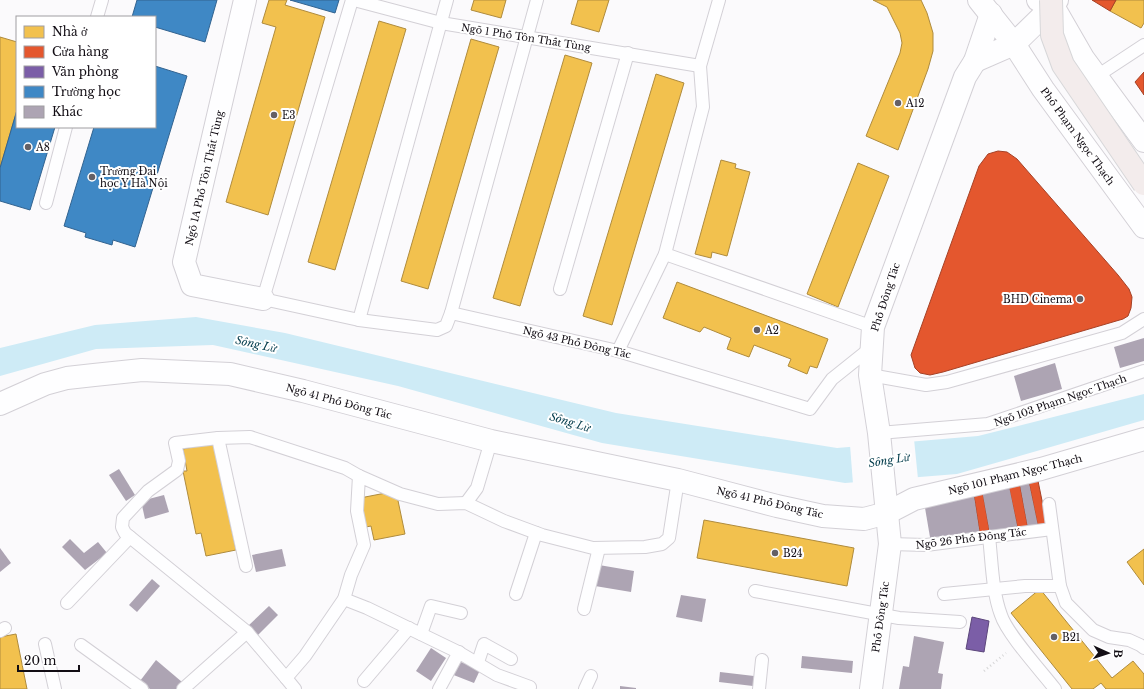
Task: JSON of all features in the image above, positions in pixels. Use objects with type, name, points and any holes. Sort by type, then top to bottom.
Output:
[{"type":"main road","points":[[1050,1],[1052,34],[1063,65],[1144,184]]},
{"type":"street","name":"Ngõ 1A Phố Tôn Thất Tùng","points":[[245,0],[184,262],[192,285],[263,298]]},
{"type":"street","points":[[975,62],[1014,44],[1050,1],[1083,58],[1140,136],[1097,164]]},
{"type":"street","name":"Phố Phạm Ngọc Thạch","points":[[990,5],[1043,89],[1144,227]]},
{"type":"street","name":"Phố Đông Tác","points":[[870,689],[882,614],[890,544],[879,433],[870,375],[872,337],[965,77],[975,62],[990,5]]},
{"type":"street","name":"Ngõ 41 Phố Đông Tác","points":[[0,404],[45,384],[67,378],[142,370],[230,374],[303,391],[491,441],[678,480],[777,506],[823,516],[864,519],[886,503]]},
{"type":"street","name":"Ngõ 101 Phạm Ngọc Thạch","points":[[886,503],[914,499],[1041,469],[1144,439]]},
{"type":"lane","points":[[97,16],[102,0]]},
{"type":"lane","points":[[353,0],[263,298],[359,320],[437,330],[446,326],[451,314],[537,0]]},
{"type":"lane","name":"Ngõ 1 Phố Tôn Thất Tùng","points":[[353,0],[441,23],[700,66]]},
{"type":"lane","points":[[359,320],[447,0]]},
{"type":"lane","points":[[618,351],[666,254],[704,107],[700,66],[720,0]]},
{"type":"lane","points":[[1097,76],[1144,45]]},
{"type":"lane","points":[[560,289],[628,53]]},
{"type":"lane","points":[[46,203],[66,128]]},
{"type":"lane","points":[[666,254],[872,337]]},
{"type":"lane","name":"Ngõ 43 Phố Đông Tác","points":[[451,314],[618,351],[810,409],[832,379],[872,337]]},
{"type":"lane","points":[[870,375],[926,385],[947,382],[1122,333],[1144,319]]},
{"type":"lane","name":"Ngõ 103 Phạm Ngọc Thạch","points":[[879,433],[988,424],[1144,372]]},
{"type":"lane","points":[[295,689],[247,632],[130,538],[122,527],[123,518],[148,491],[177,470],[179,461],[175,443],[218,438],[250,437],[274,443],[345,468],[359,476],[400,494],[438,504],[466,503],[504,521],[536,533],[599,548],[645,547],[662,544],[669,538],[678,480]]},
{"type":"lane","points":[[218,438],[246,566]]},
{"type":"lane","points":[[466,503],[477,488],[491,441]]},
{"type":"lane","points":[[286,678],[305,656],[344,599],[351,575],[364,545],[357,511],[359,476]]},
{"type":"lane","points":[[1049,504],[1060,586],[1066,603],[1093,630],[1109,637],[1129,640],[1144,648]]},
{"type":"lane","name":"Ngõ 26 Phố Đông Tác","points":[[890,544],[926,545],[1052,528]]},
{"type":"lane","points":[[516,594],[536,533]]},
{"type":"lane","points":[[989,537],[995,590],[1001,616],[1018,642],[1055,689]]},
{"type":"lane","points":[[67,603],[130,538]]},
{"type":"lane","points":[[584,609],[599,548]]},
{"type":"lane","points":[[944,594],[1025,586],[1060,586]]},
{"type":"lane","points":[[755,591],[900,618],[960,622]]},
{"type":"lane","points":[[344,599],[459,652],[478,662],[497,675],[530,687]]},
{"type":"lane","points":[[421,634],[431,606],[461,613]]},
{"type":"lane","points":[[364,681],[409,628]]},
{"type":"lane","points":[[183,689],[247,632]]},
{"type":"lane","points":[[45,644],[55,689]]},
{"type":"lane","points":[[478,662],[484,644],[512,659]]},
{"type":"lane","points":[[81,645],[142,689]]},
{"type":"lane","points":[[439,689],[459,652]]},
{"type":"lane","points":[[759,689],[762,660]]},
{"type":"lane","points":[[585,689],[591,676]]},
{"type":"path","points":[[984,671],[1018,642]]},
{"type":"water","name":"Sông Lừ","points":[[196,317],[285,333],[616,413],[837,448],[978,436],[1144,394],[1144,420],[957,474],[845,483],[602,443],[398,386],[213,345],[96,349],[0,376],[0,348],[95,325]]},
{"type":"pier","points":[[914,439],[918,479],[853,484],[850,445]]},
{"type":"building: Nhà ở","name":"E3","points":[[269,0],[287,0],[285,5],[325,17],[268,215],[226,202],[276,27],[262,23]]},
{"type":"building: Nhà ở","points":[[474,0],[506,0],[501,18],[471,10]]},
{"type":"building: Nhà ở","points":[[578,0],[609,0],[599,32],[571,24]]},
{"type":"building: Nhà ở","name":"A12","points":[[873,0],[921,0],[933,33],[933,51],[928,69],[898,150],[866,136],[900,53],[902,43],[900,33],[887,7]]},
{"type":"building: Nhà ở","points":[[1116,0],[1144,0],[1144,23],[1141,28],[1110,11]]},
{"type":"building: Nhà ở","points":[[379,21],[406,29],[335,270],[308,262]]},
{"type":"building: Nhà ở","points":[[0,37],[16,42],[16,113],[0,168]]},
{"type":"building: Nhà ở","points":[[471,39],[499,47],[428,289],[401,281]]},
{"type":"building: Nhà ở","points":[[565,55],[592,63],[520,306],[493,298]]},
{"type":"building: Nhà ở","points":[[656,74],[684,83],[612,325],[583,316]]},
{"type":"building: Nhà ở","points":[[721,160],[736,164],[735,168],[750,172],[727,256],[712,252],[711,258],[695,254]]},
{"type":"building: Nhà ở","points":[[858,163],[889,176],[838,307],[807,294]]},
{"type":"building: Nhà ở","name":"A2","points":[[677,282],[828,339],[817,368],[810,366],[807,374],[788,366],[791,359],[754,345],[749,357],[727,349],[731,338],[704,327],[700,332],[663,318]]},
{"type":"building: Nhà ở","points":[[214,443],[236,550],[206,556],[201,533],[196,534],[183,471],[187,471],[183,449]]},
{"type":"building: Nhà ở","points":[[396,491],[405,534],[374,540],[371,526],[366,527],[360,498]]},
{"type":"building: Nhà ở","name":"B24","points":[[704,520],[854,548],[847,586],[697,558]]},
{"type":"building: Nhà ở","points":[[1144,549],[1144,585],[1127,562]]},
{"type":"building: Nhà ở","name":"B21","points":[[1040,589],[1112,678],[1133,661],[1144,674],[1144,689],[1106,689],[1101,683],[1093,689],[1072,689],[1011,613]]},
{"type":"building: Nhà ở","points":[[16,634],[27,689],[0,689],[0,637]]},
{"type":"building: Cửa hàng","points":[[1092,0],[1116,0],[1110,11]]},
{"type":"building: Cửa hàng","points":[[1144,72],[1144,95],[1135,82]]},
{"type":"building: Cửa hàng","points":[[998,151],[1007,152],[1017,159],[1118,275],[1129,289],[1132,297],[1131,308],[1128,316],[1123,319],[943,372],[930,375],[920,373],[915,368],[911,355],[979,166],[988,154]]},
{"type":"building: Cửa hàng","points":[[1038,481],[1047,525],[1038,527],[1029,483]]},
{"type":"building: Cửa hàng","points":[[1020,485],[1028,528],[1018,530],[1009,488]]},
{"type":"building: Cửa hàng","points":[[983,494],[990,534],[980,535],[974,496]]},
{"type":"building: Văn phòng","points":[[972,617],[989,621],[984,652],[966,649]]},
{"type":"building: Trường học","points":[[137,0],[217,0],[205,42],[156,27],[156,16],[132,16]]},
{"type":"building: Trường học","points":[[290,0],[339,0],[335,13]]},
{"type":"building: Trường học","points":[[156,66],[187,76],[135,247],[113,240],[112,245],[85,237],[86,233],[64,226],[94,128],[156,128]]},
{"type":"building: Trường học","name":"A8","points":[[16,113],[16,128],[55,128],[30,210],[0,201],[0,168]]},
{"type":"building: Khác","points":[[1144,338],[1144,361],[1120,368],[1114,347]]},
{"type":"building: Khác","points":[[1055,363],[1062,389],[1021,401],[1014,376]]},
{"type":"building: Khác","points":[[119,469],[135,495],[126,501],[109,475]]},
{"type":"building: Khác","points":[[1029,483],[1038,526],[1028,528],[1020,485]]},
{"type":"building: Khác","points":[[1009,486],[1018,530],[990,534],[982,490]]},
{"type":"building: Khác","points":[[164,495],[169,512],[145,519],[141,501]]},
{"type":"building: Khác","points":[[974,496],[980,535],[931,543],[924,502]]},
{"type":"building: Khác","points":[[70,539],[84,553],[98,542],[107,553],[85,570],[62,547]]},
{"type":"building: Khác","points":[[0,548],[11,563],[0,572]]},
{"type":"building: Khác","points":[[282,549],[286,566],[256,572],[252,555]]},
{"type":"building: Khác","points":[[599,565],[634,571],[631,592],[595,586]]},
{"type":"building: Khác","points":[[152,579],[160,586],[137,612],[129,605]]},
{"type":"building: Khác","points":[[681,595],[706,599],[702,622],[676,617]]},
{"type":"building: Khác","points":[[269,606],[278,615],[258,635],[248,626]]},
{"type":"building: Khác","points":[[914,636],[944,642],[938,673],[943,674],[941,689],[899,689],[903,666],[909,667]]},
{"type":"building: Khác","points":[[431,648],[446,658],[431,681],[416,671]]},
{"type":"building: Khác","points":[[802,656],[853,661],[852,673],[801,668]]},
{"type":"building: Khác","points":[[156,660],[182,682],[176,689],[150,689],[140,681]]},
{"type":"building: Khác","points":[[456,660],[480,670],[474,683],[451,674]]},
{"type":"building: Khác","points":[[720,672],[754,676],[753,686],[719,682]]},
{"type":"building: Khác","points":[[620,686],[636,688],[636,689],[620,689]]},
{"type":"place","name":"A12","points":[[898,103]]},
{"type":"place","name":"E3","points":[[274,115]]},
{"type":"place","name":"A8","points":[[28,147]]},
{"type":"place","name":"Trường Đại học Y Hà Nội","points":[[92,177]]},
{"type":"place","name":"BHD Cinema","points":[[1080,299]]},
{"type":"place","name":"A2","points":[[757,330]]},
{"type":"place","name":"B24","points":[[775,553]]},
{"type":"place","name":"B21","points":[[1054,637]]}]
